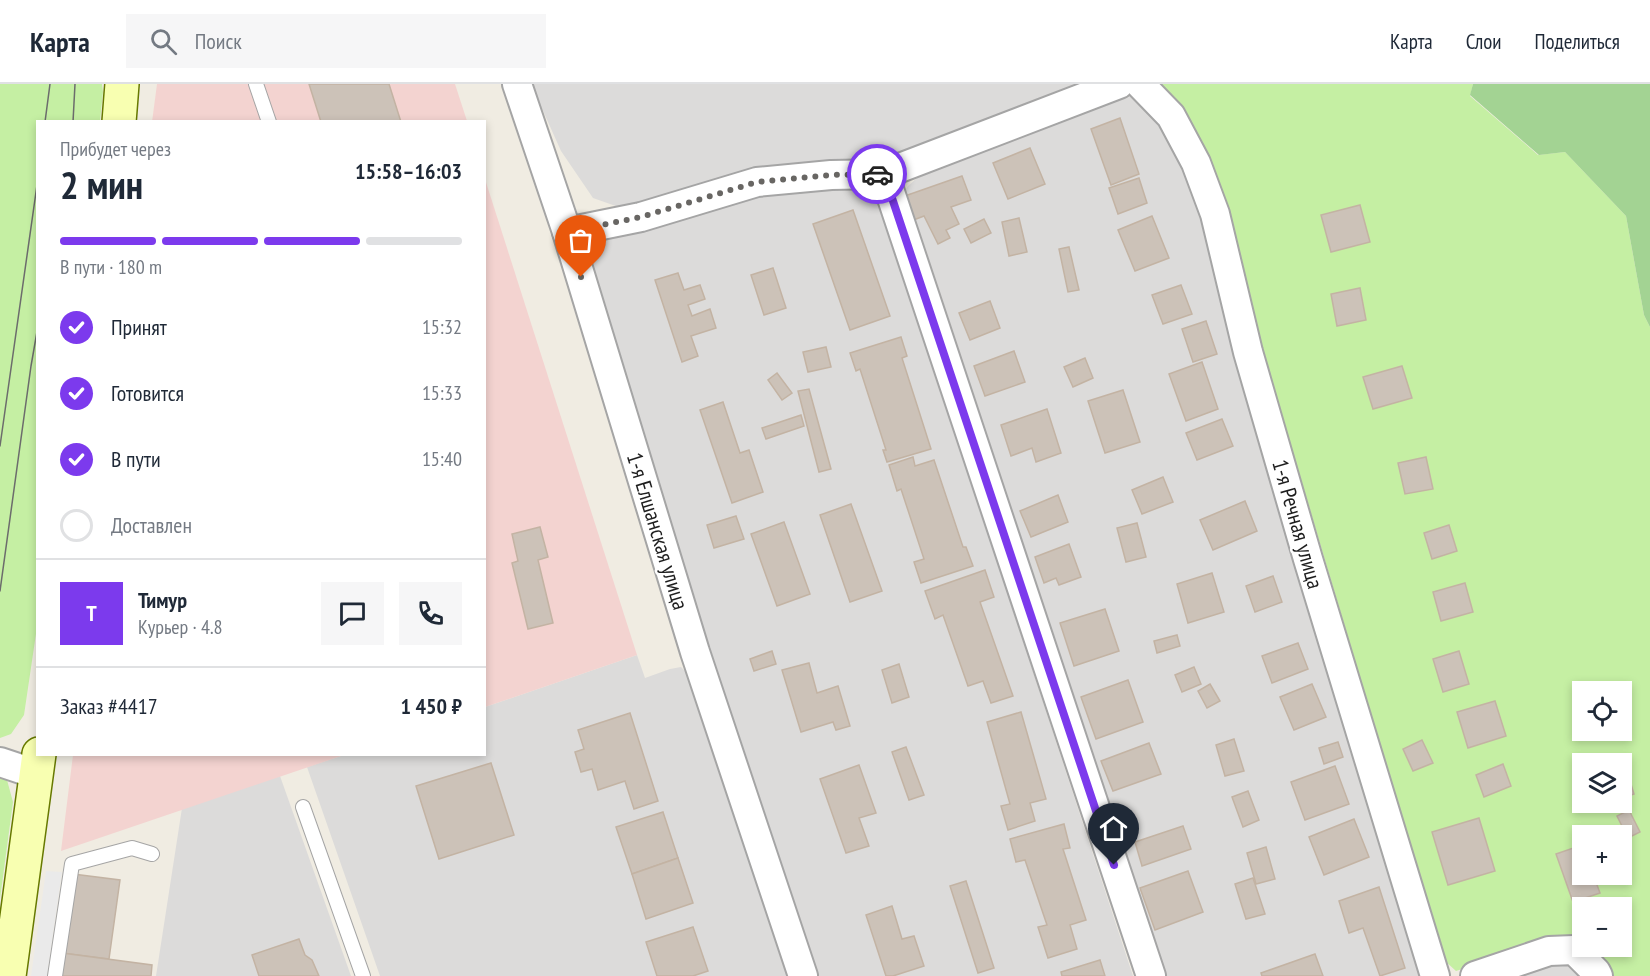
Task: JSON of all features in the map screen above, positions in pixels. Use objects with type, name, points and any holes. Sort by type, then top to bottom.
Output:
[{"type":"main road","points":[[119,120],[122,84]]},
{"type":"main road","points":[[9,976],[38,764]]},
{"type":"street","name":"1-я Елшанская улица","points":[[517,84],[567,232],[695,652],[803,976]]},
{"type":"street","points":[[567,232],[641,217],[757,182],[831,175],[884,174],[1119,84]]},
{"type":"street","name":"1-я Речная улица","points":[[1140,84],[1171,116],[1196,163],[1215,214],[1248,352],[1308,560],[1435,976]]},
{"type":"street","points":[[884,174],[1151,976]]},
{"type":"street","points":[[0,762],[38,764]]},
{"type":"street","points":[[1475,976],[1549,951],[1574,950],[1597,974]]},
{"type":"lane","points":[[256,84],[268,120]]},
{"type":"lane","points":[[303,807],[363,976]]},
{"type":"lane","points":[[55,976],[72,864],[132,848],[152,854]]},
{"type":"shaded area","points":[[157,84],[455,84],[467,120],[152,120]]},
{"type":"shaded area","points":[[531,84],[1098,84],[888,159],[831,168],[630,211],[593,198],[561,151]]},
{"type":"shaded area","points":[[1123,92],[1138,95],[1191,164],[1424,976],[1162,976],[902,195],[908,186],[927,169]]},
{"type":"shaded area","points":[[486,182],[637,655],[486,707]]},
{"type":"shaded area","points":[[873,186],[916,293],[937,379],[1133,976],[815,976],[588,282],[587,250],[601,237],[758,189]]},
{"type":"shaded area","points":[[637,655],[645,678],[681,667],[687,673],[791,976],[380,976],[307,767],[341,756],[486,756],[486,707]]},
{"type":"shaded area","points":[[73,756],[341,756],[61,851]]},
{"type":"shaded area","points":[[280,776],[351,976],[156,976],[182,808]]},
{"type":"shaded area","points":[[46,871],[62,872],[47,976],[31,976]]},
{"type":"shaded area","points":[[1565,957],[1591,976],[1494,976]]},
{"type":"green space","points":[[0,84],[102,84],[100,120],[36,120],[36,634],[24,715],[11,734],[0,738]]},
{"type":"green space","points":[[1153,84],[1473,84],[1470,96],[1538,155],[1565,152],[1626,216],[1644,315],[1650,327],[1650,976],[1604,976],[1580,957],[1632,957],[1632,897],[1572,897],[1572,951],[1556,938],[1456,971],[1444,960],[1263,352],[1209,179]]},
{"type":"green space","points":[[1473,84],[1650,84],[1650,327],[1644,315],[1626,216],[1565,152],[1539,155],[1470,95]]},
{"type":"green space","points":[[0,776],[7,780],[13,802],[0,899]]},
{"type":"building","points":[[309,84],[389,84],[400,120],[320,120]]},
{"type":"building","points":[[1120,118],[1139,174],[1111,185],[1091,129]]},
{"type":"building","points":[[1030,148],[1045,184],[1008,199],[993,163]]},
{"type":"building","points":[[962,176],[971,200],[951,207],[959,224],[946,230],[950,238],[938,244],[924,216],[911,221],[902,197]]},
{"type":"building","points":[[1139,178],[1147,203],[1118,214],[1109,188]]},
{"type":"building","points":[[1360,205],[1370,242],[1331,252],[1321,215]]},
{"type":"building","points":[[853,210],[890,316],[850,330],[813,224]]},
{"type":"building","points":[[1152,216],[1169,258],[1135,271],[1118,230]]},
{"type":"building","points":[[1019,218],[1027,252],[1009,256],[1002,222]]},
{"type":"building","points":[[984,219],[991,233],[971,243],[964,229]]},
{"type":"building","points":[[1069,247],[1079,290],[1068,292],[1059,249]]},
{"type":"building","points":[[773,268],[786,308],[764,315],[751,275]]},
{"type":"building","points":[[678,273],[684,290],[700,285],[705,299],[688,305],[692,316],[710,309],[716,328],[691,336],[698,356],[682,362],[655,280]]},
{"type":"building","points":[[1181,285],[1192,314],[1163,324],[1152,295]]},
{"type":"building","points":[[1360,288],[1366,320],[1337,326],[1331,294]]},
{"type":"building","points":[[990,301],[1000,328],[970,340],[959,313]]},
{"type":"building","points":[[1206,321],[1217,354],[1193,362],[1182,329]]},
{"type":"building","points":[[901,337],[907,356],[902,358],[931,449],[887,462],[883,450],[886,450],[860,369],[856,371],[850,353]]},
{"type":"building","points":[[826,347],[831,367],[808,372],[803,352]]},
{"type":"building","points":[[1014,351],[1025,382],[985,396],[974,366]]},
{"type":"building","points":[[1085,358],[1093,378],[1073,387],[1064,367]]},
{"type":"building","points":[[1202,362],[1218,409],[1186,421],[1169,374]]},
{"type":"building","points":[[1402,366],[1412,398],[1373,409],[1363,377]]},
{"type":"building","points":[[777,373],[792,393],[782,400],[768,380]]},
{"type":"building","points":[[809,389],[831,469],[819,472],[798,391]]},
{"type":"building","points":[[1123,390],[1140,442],[1105,453],[1088,401]]},
{"type":"building","points":[[723,402],[740,453],[749,450],[763,492],[732,503],[700,410]]},
{"type":"building","points":[[1047,409],[1061,453],[1036,462],[1032,448],[1011,456],[1001,425]]},
{"type":"building","points":[[801,415],[804,426],[766,439],[762,428]]},
{"type":"building","points":[[1222,419],[1233,446],[1197,460],[1186,433]]},
{"type":"building","points":[[913,457],[915,466],[934,460],[963,547],[966,547],[973,566],[921,583],[914,562],[924,559],[901,489],[897,491],[889,465]]},
{"type":"building","points":[[1426,457],[1433,489],[1405,494],[1398,463]]},
{"type":"building","points":[[1163,477],[1173,502],[1142,514],[1132,490]]},
{"type":"building","points":[[1058,495],[1068,522],[1031,537],[1020,511]]},
{"type":"building","points":[[1245,501],[1257,531],[1213,550],[1200,520]]},
{"type":"building","points":[[851,504],[882,591],[850,602],[820,515]]},
{"type":"building","points":[[736,516],[744,539],[714,548],[707,525]]},
{"type":"building","points":[[784,522],[810,594],[777,606],[751,534]]},
{"type":"building","points":[[1137,523],[1146,557],[1126,562],[1117,528]]},
{"type":"building","points":[[1449,525],[1457,551],[1432,559],[1424,533]]},
{"type":"building","points":[[540,527],[548,557],[538,560],[553,623],[528,629],[512,563],[518,561],[512,534]]},
{"type":"building","points":[[1069,544],[1081,577],[1059,585],[1056,578],[1044,583],[1035,557]]},
{"type":"building","points":[[985,570],[994,597],[980,602],[1013,696],[991,703],[983,681],[968,686],[943,615],[935,619],[925,591]]},
{"type":"building","points":[[1212,573],[1224,612],[1188,623],[1177,584]]},
{"type":"building","points":[[1273,576],[1282,602],[1255,612],[1246,586]]},
{"type":"building","points":[[1465,583],[1473,612],[1441,621],[1433,592]]},
{"type":"building","points":[[1105,609],[1119,651],[1074,666],[1060,623]]},
{"type":"building","points":[[1177,635],[1180,646],[1157,653],[1154,641]]},
{"type":"building","points":[[1298,643],[1308,669],[1272,683],[1262,656]]},
{"type":"building","points":[[772,651],[776,664],[754,671],[750,659]]},
{"type":"building","points":[[1459,651],[1469,684],[1443,692],[1433,659]]},
{"type":"building","points":[[809,663],[817,693],[838,686],[850,726],[836,730],[833,722],[801,732],[782,670]]},
{"type":"building","points":[[899,664],[909,697],[892,703],[882,670]]},
{"type":"building","points":[[1194,667],[1201,684],[1182,692],[1175,675]]},
{"type":"building","points":[[1128,680],[1143,722],[1096,739],[1081,697]]},
{"type":"building","points":[[1210,684],[1220,701],[1207,708],[1198,691]]},
{"type":"building","points":[[1312,684],[1326,717],[1294,730],[1280,697]]},
{"type":"building","points":[[1495,701],[1506,736],[1468,748],[1457,712]]},
{"type":"building","points":[[1021,712],[1046,799],[1030,803],[1035,821],[1008,830],[1001,806],[1010,804],[987,722]]},
{"type":"building","points":[[630,713],[658,801],[634,809],[625,781],[598,790],[592,769],[581,772],[575,752],[584,749],[578,730]]},
{"type":"building","points":[[1234,739],[1244,771],[1225,776],[1216,745]]},
{"type":"building","points":[[1422,740],[1433,763],[1413,771],[1403,749]]},
{"type":"building","points":[[1338,742],[1343,757],[1324,764],[1319,748]]},
{"type":"building","points":[[1149,743],[1161,774],[1113,791],[1101,761]]},
{"type":"building","points":[[906,747],[924,795],[909,800],[892,752]]},
{"type":"building","points":[[491,763],[514,835],[439,859],[416,786]]},
{"type":"building","points":[[1503,764],[1511,786],[1484,797],[1476,775]]},
{"type":"building","points":[[859,765],[876,813],[859,818],[869,846],[846,853],[820,779]]},
{"type":"building","points":[[1335,766],[1349,804],[1305,820],[1291,782]]},
{"type":"building","points":[[1248,791],[1259,820],[1243,827],[1232,797]]},
{"type":"building","points":[[663,812],[678,858],[632,874],[616,827]]},
{"type":"building","points":[[1630,813],[1640,832],[1632,836],[1632,825],[1622,825],[1617,816]]},
{"type":"building","points":[[1479,818],[1495,871],[1448,885],[1432,832]]},
{"type":"building","points":[[1354,819],[1369,857],[1324,875],[1309,837]]},
{"type":"building","points":[[1064,824],[1070,848],[1063,849],[1086,920],[1070,925],[1077,949],[1048,958],[1038,927],[1047,925],[1025,860],[1016,862],[1010,839]]},
{"type":"building","points":[[1183,826],[1191,849],[1142,866],[1135,842]]},
{"type":"building","points":[[1266,847],[1275,879],[1256,884],[1247,853]]},
{"type":"building","points":[[1572,848],[1572,885],[1597,885],[1600,893],[1588,897],[1572,897],[1572,899],[1556,854]]},
{"type":"building","points":[[678,858],[693,903],[646,919],[632,874]]},
{"type":"building","points":[[1188,871],[1203,912],[1155,930],[1140,888]]},
{"type":"building","points":[[73,874],[120,880],[109,959],[62,953]]},
{"type":"building","points":[[1253,878],[1265,914],[1246,919],[1235,884]]},
{"type":"building","points":[[966,881],[994,968],[978,973],[950,886]]},
{"type":"building","points":[[1379,887],[1405,968],[1380,976],[1363,928],[1349,933],[1339,901]]},
{"type":"building","points":[[892,906],[902,939],[914,936],[924,966],[886,976],[866,915]]},
{"type":"building","points":[[693,927],[708,971],[693,976],[657,976],[646,942]]},
{"type":"building","points":[[299,939],[305,955],[312,960],[319,976],[259,976],[252,955]]},
{"type":"building","points":[[62,953],[152,965],[151,976],[59,976]]},
{"type":"building","points":[[1315,954],[1323,976],[1262,976],[1261,973]]},
{"type":"building","points":[[1100,960],[1105,976],[1062,976],[1061,972]]},
{"type":"tram line","points":[[45,120],[50,84]]},
{"type":"tram line","points":[[73,120],[75,84]]},
{"type":"tram line","points":[[0,446],[36,192]]},
{"type":"tram line","points":[[0,591],[36,337]]},
{"type":"way so far","points":[[581,277],[567,232],[641,217],[757,182],[831,175],[877,174]]},
{"type":"route","points":[[877,174],[884,174],[1114,865]]}]
